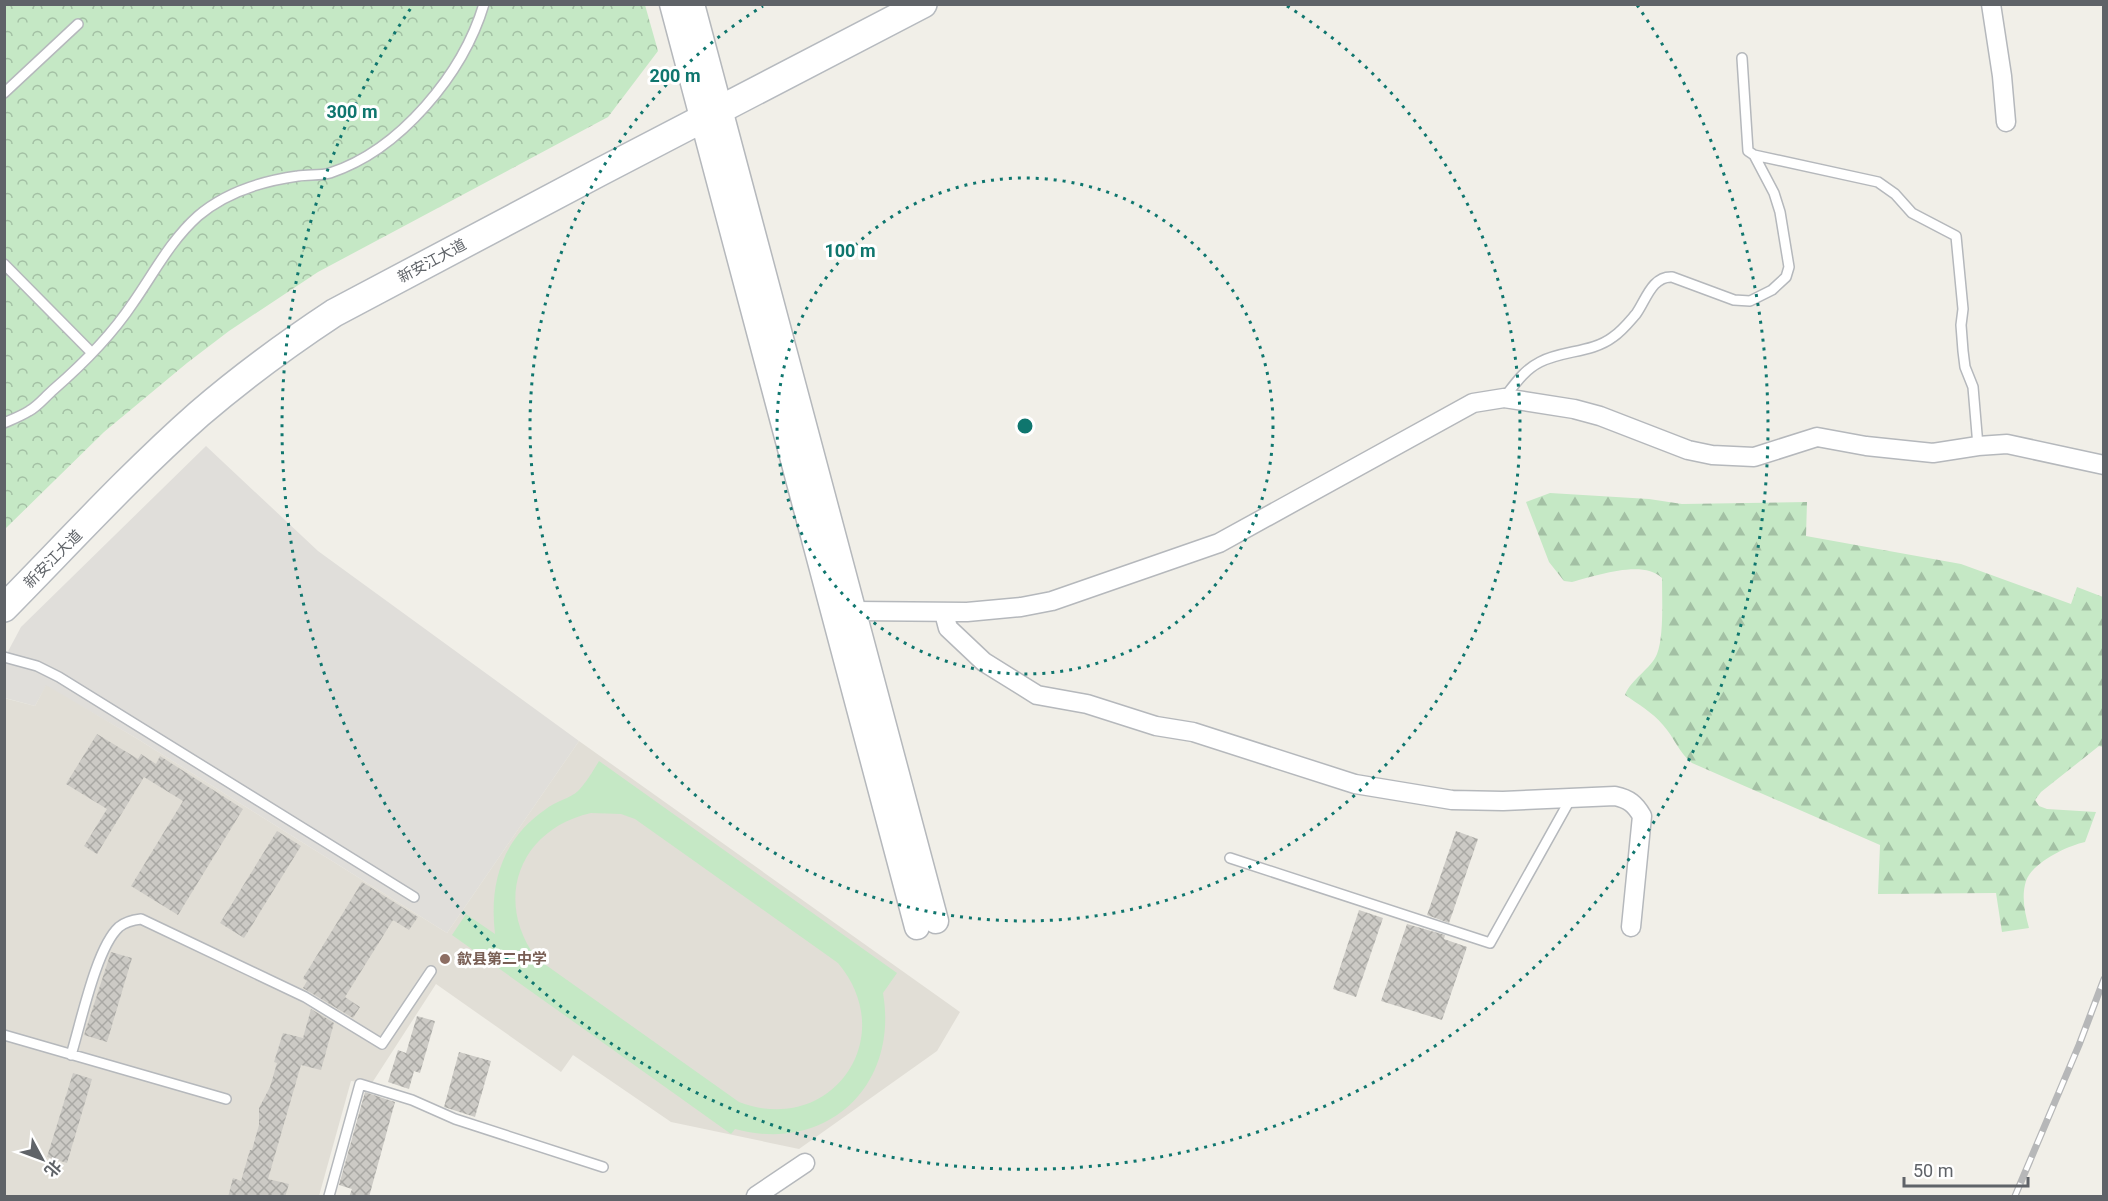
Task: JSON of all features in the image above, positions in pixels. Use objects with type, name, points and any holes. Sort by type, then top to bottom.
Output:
[{"type":"main road","name":"新安江大道","points":[[4,608],[191,422],[236,383],[301,335],[883,4]]},
{"type":"main road","name":"新安江大道","points":[[4,581],[186,401],[290,320],[325,297],[709,105],[923,4]]},
{"type":"street","points":[[672,4],[709,105],[854,611],[927,924],[709,105],[692,4]]},
{"type":"street","points":[[1991,4],[2002,76],[2006,122]]},
{"type":"street","points":[[854,611],[944,613],[990,611],[1052,601],[1219,543],[1473,403],[1504,398],[1574,409],[1600,416],[1688,450],[1712,455],[1754,457],[1817,437],[1866,446],[1933,453],[2007,444],[2103,465]]},
{"type":"street","points":[[944,613],[948,628],[984,662],[1037,695],[1087,704],[1156,726],[1193,732],[1370,788],[1452,800],[1503,801],[1615,796],[1625,798],[1637,807],[1642,816],[1631,927]]},
{"type":"street","points":[[756,1197],[805,1163]]},
{"type":"lane","points":[[4,423],[30,410],[92,353],[128,310],[173,244],[187,227],[209,208],[237,192],[266,182],[303,175],[327,174],[362,160],[402,128],[450,76],[471,40],[484,4]]},
{"type":"lane","points":[[4,93],[78,24]]},
{"type":"lane","points":[[1742,58],[1748,151],[1754,155],[1878,182],[1895,194],[1912,213],[1956,236],[1963,309],[1961,324],[1963,351],[1965,367],[1973,387],[1978,446]]},
{"type":"lane","points":[[1504,398],[1521,376],[1541,361],[1594,347],[1616,335],[1636,313],[1651,288],[1663,278],[1672,277],[1740,300],[1755,300],[1780,284],[1786,277],[1789,267],[1780,212],[1774,193],[1754,155]]},
{"type":"lane","points":[[4,264],[92,353]]},
{"type":"lane","points":[[4,657],[37,666],[59,677],[414,897]]},
{"type":"lane","points":[[1230,858],[1490,943],[1571,798]]},
{"type":"lane","points":[[72,1055],[102,951],[120,927],[134,920],[141,919],[305,997],[382,1044],[431,971]]},
{"type":"lane","points":[[4,1035],[226,1100]]},
{"type":"lane","points":[[329,1197],[360,1084],[412,1100],[456,1119],[603,1167]]},
{"type":"shaded area","points":[[206,446],[318,551],[579,741],[447,933],[136,738],[46,686],[35,706],[5,698],[5,657],[21,627]]},
{"type":"shaded area","name":"歙县第二中学","points":[[46,685],[136,738],[447,933],[579,741],[960,1012],[937,1051],[799,1149],[671,1122],[573,1055],[561,1072],[436,984],[372,1083],[351,1081],[319,1196],[5,1196],[4,698],[35,706]]},
{"type":"green space","points":[[5,5],[645,5],[658,51],[608,117],[318,272],[229,331],[104,432],[5,529]]},
{"type":"green space","points":[[1550,493],[1649,499],[1682,504],[1807,502],[1806,536],[1961,564],[2071,604],[2077,587],[2103,597],[2103,747],[2099,746],[2041,792],[2035,800],[2039,806],[2047,809],[2096,812],[2085,842],[2051,856],[2030,874],[2026,881],[2024,899],[2029,928],[2002,932],[1996,893],[1878,894],[1880,845],[1687,759],[1659,720],[1625,695],[1657,654],[1662,627],[1662,578],[1654,572],[1631,569],[1572,582],[1564,581],[1549,562],[1526,502]]},
{"type":"green space","points":[[599,761],[897,973],[883,993],[885,1027],[880,1057],[867,1083],[849,1105],[826,1121],[799,1131],[768,1134],[735,1129],[731,1134],[452,935],[466,914],[495,934],[494,897],[497,880],[509,848],[531,821],[549,807],[578,791]],"holes":[[[591,813],[621,814],[635,819],[838,963],[856,992],[862,1021],[859,1049],[847,1074],[827,1093],[802,1106],[772,1109],[739,1102],[536,958],[523,935],[516,913],[516,890],[521,869],[531,850],[546,834],[566,821]]]},
{"type":"building","points":[[97,734],[138,759],[141,754],[156,764],[160,756],[243,809],[178,915],[131,886],[183,801],[144,777],[97,854],[84,846],[107,809],[66,784]]},
{"type":"building","points":[[277,831],[301,846],[244,938],[220,923]]},
{"type":"building","points":[[1456,831],[1478,839],[1449,923],[1427,915]]},
{"type":"building","points":[[362,882],[418,917],[409,930],[393,920],[345,997],[360,1007],[353,1018],[303,988],[307,981],[303,978]]},
{"type":"building","points":[[1359,910],[1383,918],[1356,997],[1333,989]]},
{"type":"building","points":[[1407,924],[1445,935],[1444,939],[1467,947],[1442,1020],[1381,1001]]},
{"type":"building","points":[[111,952],[132,958],[107,1042],[84,1035]]},
{"type":"building","points":[[311,1009],[334,1023],[321,1070],[301,1065],[268,1179],[289,1184],[285,1197],[228,1197],[233,1178],[241,1181],[250,1150],[252,1150],[259,1125],[259,1108],[270,1087],[277,1063],[274,1062],[283,1033],[303,1038]]},
{"type":"building","points":[[417,1016],[435,1021],[420,1073],[414,1071],[409,1089],[388,1082],[398,1050],[406,1053]]},
{"type":"building","points":[[459,1052],[491,1061],[475,1117],[444,1107]]},
{"type":"building","points":[[73,1073],[92,1079],[67,1163],[47,1157]]},
{"type":"building","points":[[365,1092],[395,1102],[369,1197],[349,1197],[352,1189],[339,1185]]},
{"type":"railway","points":[[2015,1196],[2079,1045],[2104,979]]},
{"type":"place","name":"歙县第二中学","points":[[445,959]]}]
